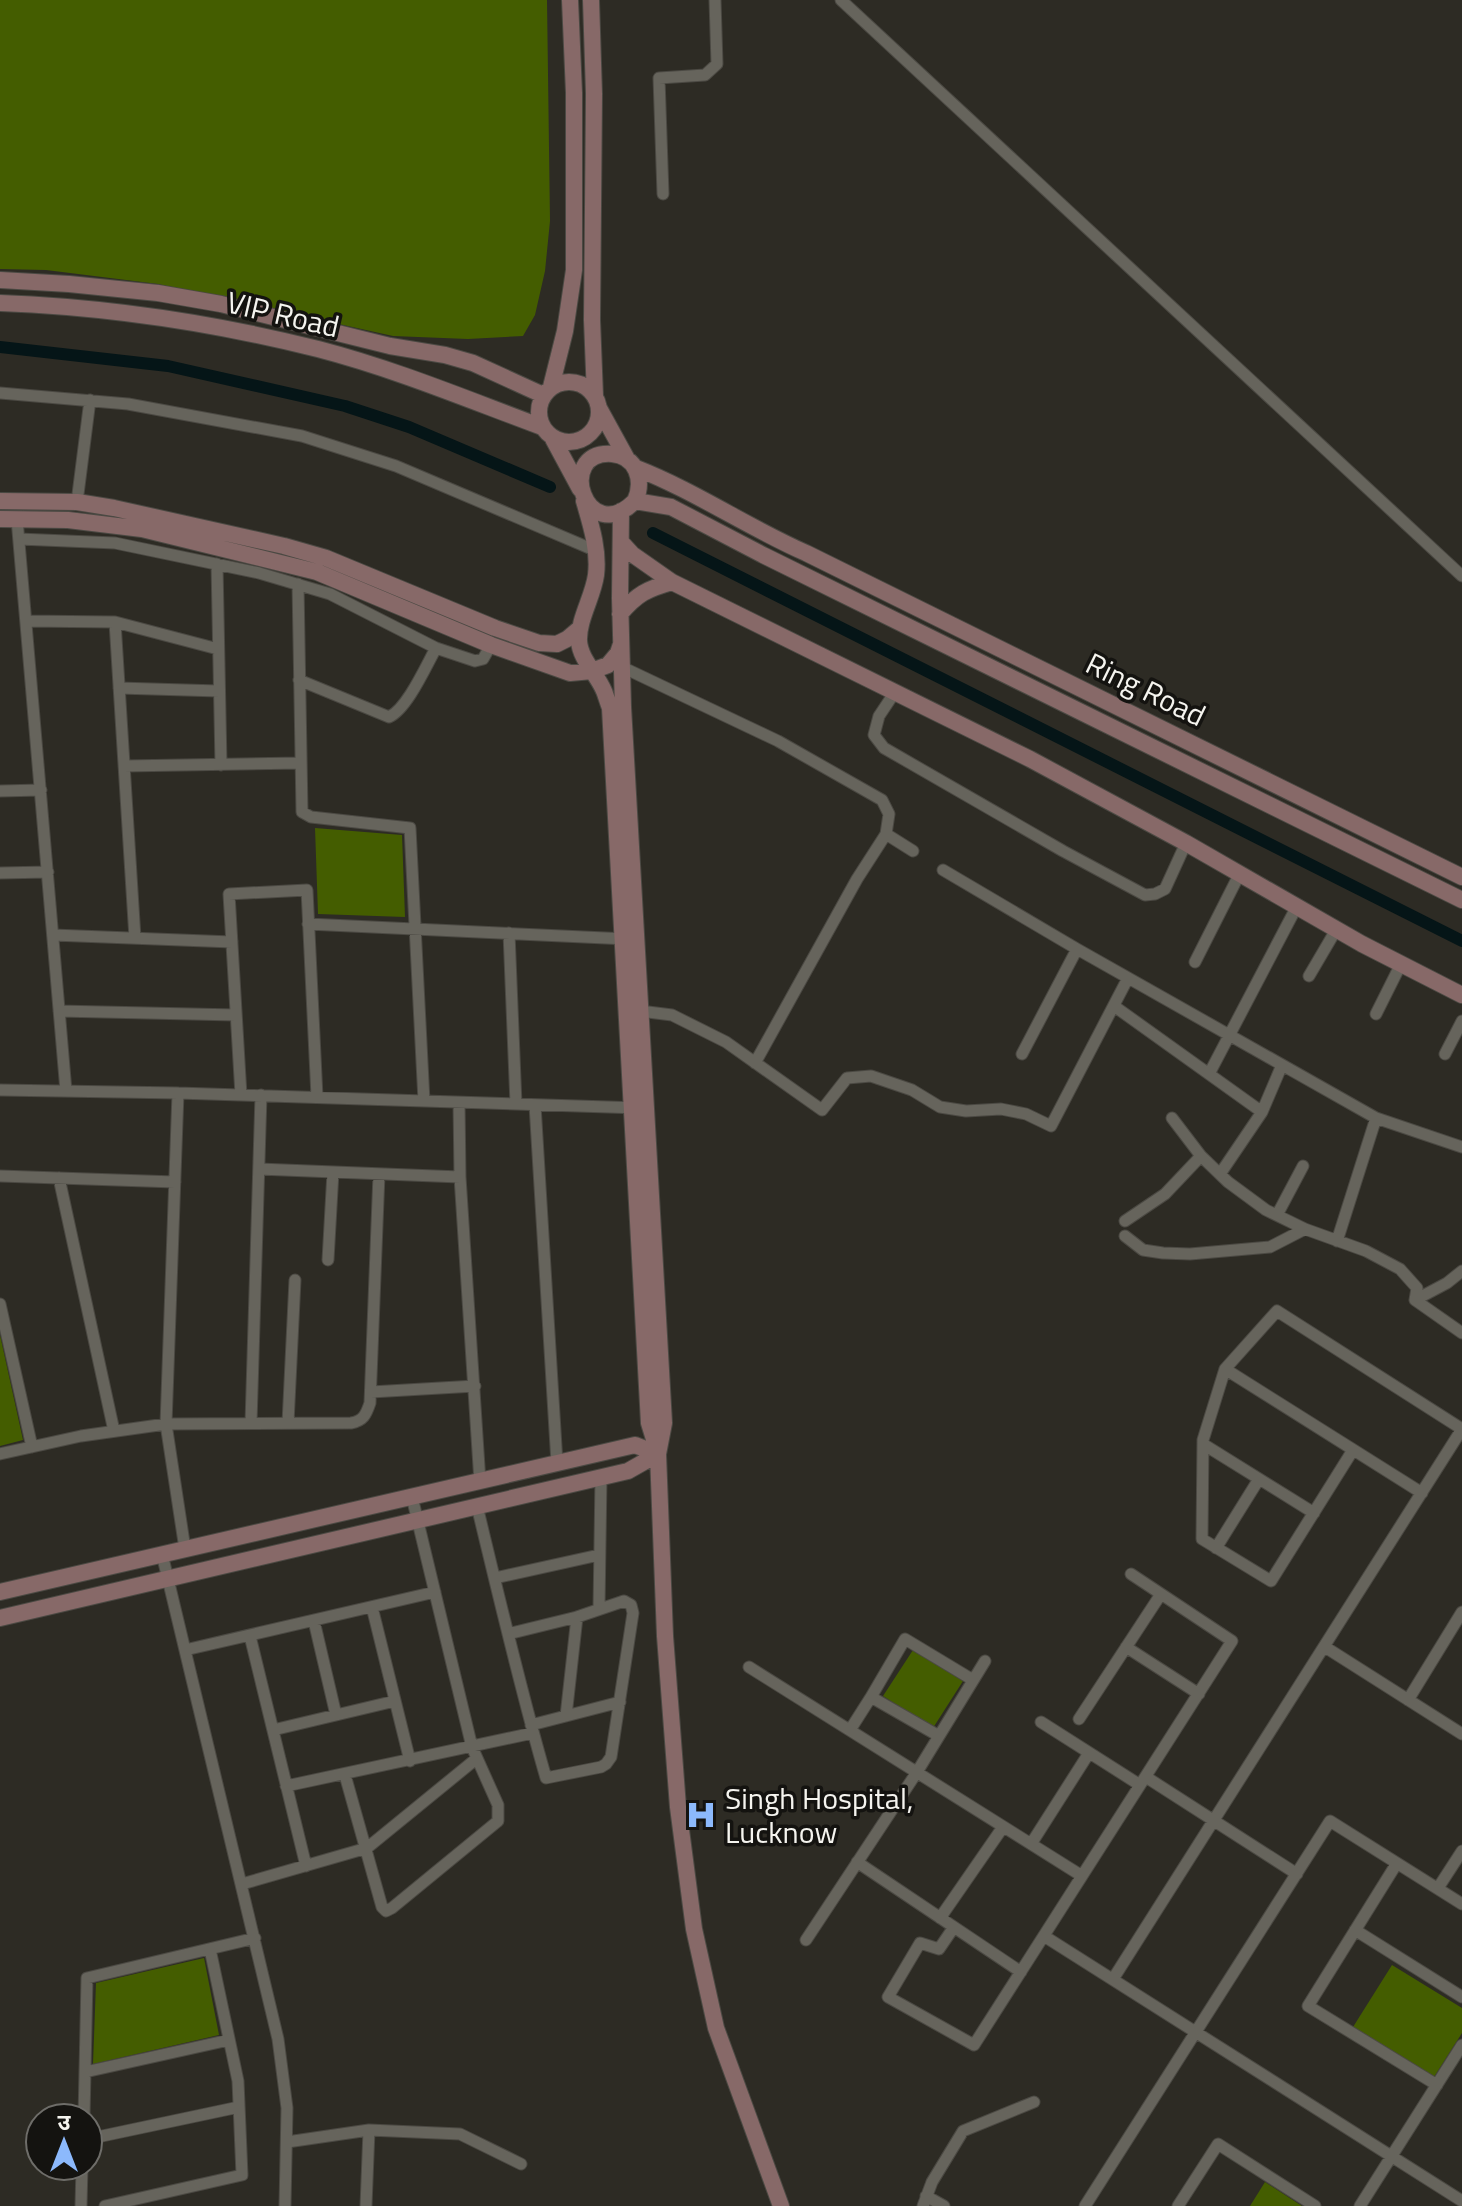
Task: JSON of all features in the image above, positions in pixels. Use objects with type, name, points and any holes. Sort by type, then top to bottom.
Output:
[{"type":"street","points":[[570,0],[574,93],[574,270],[565,331],[547,391],[539,405],[539,416],[593,509],[615,513],[628,506],[671,507],[1462,900]]},
{"type":"street","points":[[547,432],[562,442],[574,442],[594,429],[598,418],[592,320],[594,94],[591,0]]},
{"type":"street","points":[[663,194],[659,78],[705,75],[717,64],[715,0]]},
{"type":"street","points":[[841,0],[1462,576]]},
{"type":"street","name":"VIP Road","points":[[0,280],[158,293],[221,304],[390,346],[445,355],[547,391]]},
{"type":"street","name":"VIP Road","points":[[0,303],[125,312],[215,327],[320,350],[415,380],[547,432]]},
{"type":"street","points":[[547,391],[563,382],[575,382],[586,387],[640,478],[639,491],[628,506],[621,542],[620,614],[629,939],[649,1423],[658,1454],[665,1636],[677,1792],[694,1929],[716,2028],[781,2206]]},
{"type":"street","points":[[0,393],[128,404],[302,436],[396,466],[594,550]]},
{"type":"street","points":[[77,502],[90,400]]},
{"type":"street","points":[[631,464],[617,454],[604,454],[592,459],[580,478],[593,535],[596,573],[580,628],[579,645],[604,690],[610,708],[629,939],[640,1011],[638,1108]]},
{"type":"street","name":"Ring Road","points":[[631,464],[771,538],[1462,877]]},
{"type":"street","points":[[0,501],[77,502],[284,546],[326,558],[539,643],[557,644],[580,628]]},
{"type":"street","points":[[66,1091],[19,539],[8,519],[68,520],[142,529],[317,572],[491,645],[570,673],[592,671],[608,665],[618,653],[621,642]]},
{"type":"street","points":[[19,539],[115,543],[298,584],[330,594],[436,648],[475,661],[483,659],[491,645]]},
{"type":"street","points":[[621,542],[632,554],[672,582],[1030,759],[1186,843],[1336,930],[1462,995]]},
{"type":"street","points":[[217,564],[221,765]]},
{"type":"street","points":[[620,614],[635,596],[672,582]]},
{"type":"street","points":[[298,584],[302,812],[311,817],[410,828],[424,1101]]},
{"type":"street","points":[[27,621],[115,622],[218,649]]},
{"type":"street","points":[[115,622],[135,938]]},
{"type":"street","points":[[299,680],[389,717],[406,700],[436,648]]},
{"type":"street","points":[[622,667],[778,741],[882,800],[889,814],[886,834],[857,879],[755,1063]]},
{"type":"street","points":[[119,688],[219,691]]},
{"type":"street","points":[[895,692],[879,716],[874,735],[884,748],[1145,895],[1165,889],[1186,843]]},
{"type":"street","points":[[124,766],[301,763]]},
{"type":"street","points":[[0,791],[41,790]]},
{"type":"street","points":[[886,834],[913,851]]},
{"type":"street","points":[[943,870],[1376,1118],[1462,1147]]},
{"type":"street","points":[[0,873],[48,872]]},
{"type":"street","points":[[1195,962],[1239,875]]},
{"type":"street","points":[[241,1095],[229,894],[307,890],[317,1097]]},
{"type":"street","points":[[1209,1074],[1296,908]]},
{"type":"street","points":[[308,924],[629,939]]},
{"type":"street","points":[[1309,976],[1336,930]]},
{"type":"street","points":[[509,933],[516,1104]]},
{"type":"street","points":[[53,935],[232,942]]},
{"type":"street","points":[[1022,1054],[1077,949]]},
{"type":"street","points":[[1376,1014],[1401,964]]},
{"type":"street","points":[[640,1011],[672,1015],[726,1042],[822,1110],[847,1078],[871,1076],[912,1090],[940,1107],[966,1111],[1001,1109],[1026,1114],[1051,1126],[1128,978]]},
{"type":"street","points":[[1114,1006],[1262,1112]]},
{"type":"street","points":[[59,1011],[236,1015]]},
{"type":"street","points":[[1445,1054],[1462,1021]]},
{"type":"street","points":[[1220,1174],[1262,1112],[1282,1065]]},
{"type":"street","points":[[0,1090],[638,1108]]},
{"type":"street","points":[[178,1093],[166,1424],[185,1549]]},
{"type":"street","points":[[251,1423],[261,1095]]},
{"type":"street","points":[[459,1103],[460,1177],[480,1482]]},
{"type":"street","points":[[535,1105],[557,1463]]},
{"type":"street","points":[[1172,1118],[1201,1156],[1266,1210],[1305,1229],[1366,1251],[1400,1269],[1417,1288],[1415,1300]]},
{"type":"street","points":[[1337,1241],[1376,1118]]},
{"type":"street","points":[[1125,1221],[1165,1194],[1201,1156]]},
{"type":"street","points":[[1277,1215],[1303,1166]]},
{"type":"street","points":[[259,1169],[460,1177]]},
{"type":"street","points":[[328,1260],[333,1172]]},
{"type":"street","points":[[0,1454],[81,1436],[166,1424],[360,1421],[367,1414],[371,1392],[379,1174]]},
{"type":"street","points":[[0,1176],[175,1182]]},
{"type":"street","points":[[59,1178],[114,1431]]},
{"type":"street","points":[[1125,1236],[1143,1250],[1190,1254],[1270,1247],[1305,1229]]},
{"type":"street","points":[[1415,1300],[1462,1271]]},
{"type":"street","points":[[288,1423],[295,1280]]},
{"type":"street","points":[[1415,1300],[1462,1333]]},
{"type":"street","points":[[0,1304],[32,1447]]},
{"type":"street","points":[[1113,1979],[1462,1429],[1277,1311],[1225,1369],[1203,1444],[1202,1539],[1271,1581],[1353,1450]]},
{"type":"street","points":[[1225,1369],[1422,1493]]},
{"type":"street","points":[[371,1392],[475,1386]]},
{"type":"street","points":[[1203,1444],[1314,1513]]},
{"type":"street","points":[[0,1592],[635,1445],[658,1454]]},
{"type":"street","points":[[0,1618],[628,1471],[658,1454]]},
{"type":"street","points":[[599,1609],[601,1477]]},
{"type":"street","points":[[1216,1548],[1259,1479]]},
{"type":"street","points":[[345,1775],[382,1907],[386,1911],[498,1821],[498,1805],[474,1753],[412,1497]]},
{"type":"street","points":[[477,1506],[508,1634],[532,1729],[546,1778],[606,1764],[611,1757],[620,1702],[633,1613],[631,1605],[624,1601],[577,1617],[508,1634]]},
{"type":"street","points":[[162,1554],[278,2039],[287,2108],[285,2206]]},
{"type":"street","points":[[495,1578],[599,1555]]},
{"type":"street","points":[[954,1927],[939,1949],[920,1943],[888,1997],[974,2045],[1232,1641],[1131,1574]]},
{"type":"street","points":[[185,1650],[435,1592]]},
{"type":"street","points":[[1079,1719],[1161,1594]]},
{"type":"street","points":[[372,1607],[410,1761]]},
{"type":"street","points":[[1408,1700],[1462,1612]]},
{"type":"street","points":[[566,1716],[577,1617]]},
{"type":"street","points":[[314,1621],[336,1715]]},
{"type":"street","points":[[250,1636],[306,1866]]},
{"type":"street","points":[[850,1730],[905,1639],[973,1680]]},
{"type":"street","points":[[1126,1647],[1199,1694]]},
{"type":"street","points":[[1325,1647],[1462,1734]]},
{"type":"street","points":[[806,1940],[917,1772],[985,1661]]},
{"type":"street","points":[[749,1667],[1082,1876]]},
{"type":"street","points":[[871,1697],[939,1736]]},
{"type":"street","points":[[273,1730],[395,1701]]},
{"type":"street","points":[[286,1786],[410,1761],[474,1753],[566,1716],[620,1702]]},
{"type":"street","points":[[1041,1722],[1089,1753],[1214,1821],[1297,1874]]},
{"type":"street","points":[[242,1884],[367,1848],[474,1753]]},
{"type":"street","points":[[1031,1844],[1089,1753]]},
{"type":"street","points":[[1085,2206],[1330,1821],[1462,1904]]},
{"type":"street","points":[[940,1918],[1003,1827]]},
{"type":"street","points":[[1438,1888],[1462,1851]]},
{"type":"street","points":[[857,1862],[1021,1972]]},
{"type":"street","points":[[1397,1863],[1308,2006],[1437,2085]]},
{"type":"street","points":[[1355,1930],[1462,1997]]},
{"type":"street","points":[[1044,1936],[1459,2200]]},
{"type":"street","points":[[84,2102],[87,1978],[255,1938]]},
{"type":"street","points":[[105,2206],[242,2175],[238,2081],[210,1949]]},
{"type":"street","points":[[85,2072],[229,2040]]},
{"type":"street","points":[[1360,2206],[1462,2045]]},
{"type":"street","points":[[944,2206],[924,2201],[963,2131],[1034,2102]]},
{"type":"street","points":[[104,2136],[239,2107]]},
{"type":"street","points":[[287,2142],[369,2130],[460,2134],[521,2164]]},
{"type":"street","points":[[366,2206],[369,2130]]},
{"type":"street","points":[[1178,2206],[1218,2144],[1315,2206]]},
{"type":"street","points":[[81,2206],[82,2182]]},
{"type":"green space","points":[[0,0],[547,0],[550,221],[545,271],[535,315],[523,336],[468,339],[393,336],[158,284],[46,270],[0,269]]},
{"type":"green space","points":[[315,828],[402,835],[405,917],[318,914]]},
{"type":"green space","points":[[0,1335],[23,1440],[0,1446]]},
{"type":"green space","points":[[913,1650],[963,1681],[933,1728],[883,1696]]},
{"type":"green space","points":[[204,1958],[219,2035],[93,2064],[96,1983]]},
{"type":"green space","points":[[1392,1965],[1462,2008],[1462,2033],[1434,2077],[1353,2027]]},
{"type":"green space","points":[[1265,2182],[1302,2206],[1250,2206]]},
{"type":"waterway","points":[[0,347],[168,366],[345,406],[409,427],[550,487]]},
{"type":"waterway","points":[[653,533],[1462,941]]},
{"type":"place","name":"Singh Hospital, Lucknow","points":[[701,1815]]}]
